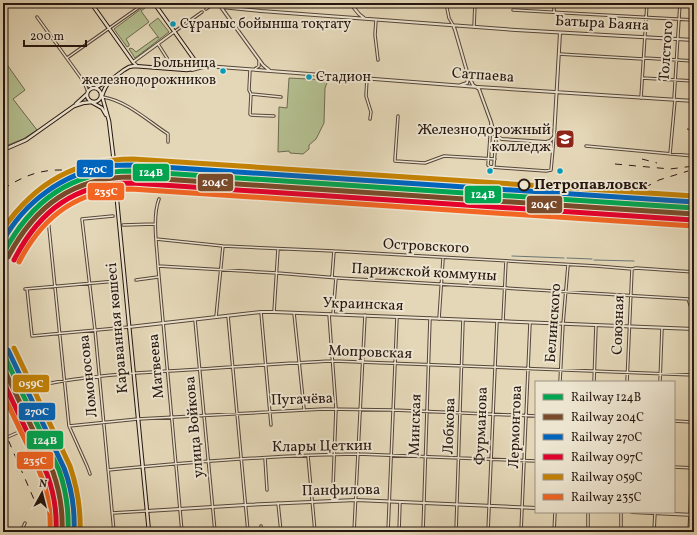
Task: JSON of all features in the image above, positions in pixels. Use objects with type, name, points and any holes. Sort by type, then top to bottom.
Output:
[{"type":"main road","points":[[91,3],[134,62]]},
{"type":"main road","points":[[124,70],[137,66],[174,70],[189,70],[195,67],[196,62],[154,3]]},
{"type":"main road","points":[[74,106],[83,102],[98,102],[108,83],[134,62]]},
{"type":"main road","points":[[3,150],[26,140],[74,106],[89,90],[106,82],[134,62]]},
{"type":"main road","points":[[94,88],[100,91],[102,96]]},
{"type":"main road","points":[[88,92],[88,98],[92,102]]},
{"type":"main road","name":"Караванная көшесі","points":[[102,96],[109,121],[113,154],[148,532]]},
{"type":"main road","name":"Караванная көшесі","points":[[92,102],[102,108],[109,121]]},
{"type":"street","points":[[3,6],[7,3]]},
{"type":"street","points":[[67,58],[145,3]]},
{"type":"street","points":[[206,9],[215,3]]},
{"type":"street","points":[[218,3],[265,67],[270,71]]},
{"type":"street","points":[[350,3],[354,9],[366,19]]},
{"type":"street","points":[[446,3],[449,18],[455,30],[468,75],[473,85],[478,87],[492,122],[496,143],[494,165],[491,167]]},
{"type":"street","points":[[474,27],[475,3]]},
{"type":"street","points":[[554,3],[554,12]]},
{"type":"street","points":[[641,98],[647,3]]},
{"type":"street","name":"Толстого","points":[[670,154],[675,100],[680,3]]},
{"type":"street","name":"Батыра Баяна","points":[[222,7],[458,26],[694,40]]},
{"type":"street","points":[[227,15],[226,10],[230,8]]},
{"type":"street","points":[[350,18],[356,16],[354,9]]},
{"type":"street","points":[[513,10],[694,20]]},
{"type":"street","points":[[137,66],[134,62],[137,59],[202,12]]},
{"type":"street","points":[[37,17],[85,84],[88,92]]},
{"type":"street","points":[[376,20],[375,35],[378,60]]},
{"type":"street","points":[[455,30],[455,27],[458,26]]},
{"type":"street","points":[[491,167],[546,171],[551,170],[560,33]]},
{"type":"street","points":[[158,44],[174,70]]},
{"type":"street","points":[[559,54],[694,61]]},
{"type":"street","points":[[258,57],[259,66],[251,70],[249,90],[251,94],[250,112],[251,115],[274,116]]},
{"type":"street","points":[[137,59],[137,66]]},
{"type":"street","points":[[196,62],[200,65],[206,66]]},
{"type":"street","points":[[189,70],[206,66]]},
{"type":"street","name":"Сатпаева","points":[[206,66],[556,93],[694,101]]},
{"type":"street","points":[[458,85],[467,83],[468,75]]},
{"type":"street","points":[[368,78],[366,96],[370,119]]},
{"type":"street","points":[[642,78],[694,81]]},
{"type":"street","points":[[467,86],[471,85],[471,81]]},
{"type":"street","points":[[85,84],[94,88]]},
{"type":"street","points":[[251,94],[281,97]]},
{"type":"street","points":[[102,96],[127,106],[168,134],[168,142]]},
{"type":"street","points":[[398,116],[395,161],[424,163],[444,156],[495,159]]},
{"type":"street","points":[[491,167],[488,165],[488,159],[492,122]]},
{"type":"street","points":[[495,135],[502,139],[546,142],[550,141],[554,137]]},
{"type":"street","points":[[496,143],[498,140],[502,139]]},
{"type":"street","points":[[546,142],[553,150]]},
{"type":"street","points":[[586,146],[694,156]]},
{"type":"street","name":"Матвеева","points":[[159,199],[155,224],[156,239],[182,532]]},
{"type":"street","points":[[47,208],[69,426],[90,474]]},
{"type":"street","name":"Ломоносова","points":[[113,216],[82,218],[100,376],[114,532]]},
{"type":"street","points":[[123,225],[155,224]]},
{"type":"street","name":"Островского","points":[[156,239],[223,246],[694,272]]},
{"type":"street","points":[[216,317],[223,246]]},
{"type":"street","points":[[274,312],[278,249]]},
{"type":"street","points":[[332,278],[334,251]]},
{"type":"street","points":[[440,319],[443,258]]},
{"type":"street","points":[[502,322],[506,261]]},
{"type":"street","name":"Белинского","points":[[560,381],[568,265]]},
{"type":"street","name":"Парижской коммуны","points":[[158,266],[688,299],[694,316]]},
{"type":"street","name":"Союзная","points":[[627,381],[632,269]]},
{"type":"street","points":[[136,280],[159,277]]},
{"type":"street","points":[[333,314],[336,278]]},
{"type":"street","points":[[56,287],[117,282]]},
{"type":"street","name":"Украинская","points":[[56,287],[26,289],[32,336],[261,312],[694,329]]},
{"type":"street","points":[[261,312],[271,425]]},
{"type":"street","points":[[294,313],[304,410]]},
{"type":"street","points":[[329,314],[336,409],[333,487]]},
{"type":"street","points":[[354,532],[365,315]]},
{"type":"street","points":[[228,316],[248,532]]},
{"type":"street","points":[[388,532],[397,317]]},
{"type":"street","name":"Минская","points":[[423,532],[430,318]]},
{"type":"street","name":"улица Войкова","points":[[195,320],[214,532]]},
{"type":"street","name":"Лобкова","points":[[456,532],[463,320]]},
{"type":"street","name":"Фурманова","points":[[488,532],[497,321]]},
{"type":"street","name":"Лермонтова","points":[[521,532],[530,323]]},
{"type":"street","points":[[594,381],[596,325]]},
{"type":"street","points":[[660,381],[662,328]]},
{"type":"street","name":"Мопровская","points":[[46,384],[100,376],[333,361],[694,375]]},
{"type":"street","points":[[689,532],[693,468],[694,390]]},
{"type":"street","name":"Пугачёва","points":[[69,426],[138,419],[336,409],[535,416]]},
{"type":"street","points":[[675,421],[694,422]]},
{"type":"street","points":[[3,439],[19,432]]},
{"type":"street","name":"Клары Цеткин","points":[[108,470],[142,466],[334,454],[535,462]]},
{"type":"street","points":[[308,456],[315,532]]},
{"type":"street","points":[[264,458],[267,490]]},
{"type":"street","points":[[675,467],[693,468]]},
{"type":"street","name":"Панфилова","points":[[112,513],[356,500],[535,508]]},
{"type":"street","points":[[399,532],[400,502]]},
{"type":"street","points":[[278,504],[281,532]]},
{"type":"street","points":[[554,532],[555,513]]},
{"type":"street","points":[[588,513],[588,532]]},
{"type":"street","points":[[621,513],[621,532]]},
{"type":"street","points":[[654,532],[655,513]]},
{"type":"street","points":[[672,513],[694,515]]},
{"type":"street","points":[[21,532],[25,523]]},
{"type":"street","points":[[261,526],[262,532]]},
{"type":"green space","points":[[149,3],[149,5],[141,11],[149,22],[126,39],[129,44],[127,47],[114,29]]},
{"type":"green space","points":[[158,18],[169,32],[135,58],[129,49],[130,48],[136,52],[157,37],[159,38],[149,25]]},
{"type":"green space","points":[[3,59],[25,90],[13,99],[37,130],[23,139],[3,147]]},
{"type":"green space","points":[[289,78],[328,80],[325,88],[324,123],[316,139],[309,145],[309,149],[303,154],[290,153],[289,151],[278,152],[279,107],[287,108]]},
{"type":"waterway","points":[[512,256],[564,258]]},
{"type":"waterway","points":[[567,258],[592,259]]},
{"type":"waterway","points":[[594,260],[634,261]]},
{"type":"railway","points":[[687,129],[694,130]]},
{"type":"railway","points":[[642,159],[657,163]]},
{"type":"railway","points":[[615,164],[670,169],[694,166]]},
{"type":"railway","points":[[3,235],[15,216],[25,204],[53,183],[76,175],[107,168],[149,168],[171,170]]},
{"type":"railway","points":[[3,189],[22,178],[43,171],[81,171]]},
{"type":"railway","points":[[632,193],[659,180],[688,171]]},
{"type":"railway","points":[[255,178],[359,183]]},
{"type":"railway","points":[[353,185],[647,203]]},
{"type":"railway","points":[[588,190],[614,191]]},
{"type":"railway","points":[[607,196],[634,194],[694,200]]},
{"type":"railway","points":[[3,242],[17,222],[37,200]]},
{"type":"railway","points":[[3,428],[36,504]]},
{"type":"rail line","name":"059С","points":[[3,229],[15,213],[43,187],[75,169],[93,163],[112,160],[133,159],[694,196]]},
{"type":"rail line","name":"270С","points":[[3,241],[22,214],[47,192],[76,175],[117,165],[694,202]]},
{"type":"rail line","name":"124В","points":[[3,254],[14,235],[40,204],[72,183],[110,172],[132,171],[694,208]]},
{"type":"rail line","name":"204С","points":[[8,257],[30,223],[58,198],[74,189],[92,182],[111,178],[132,177],[694,214]]},
{"type":"rail line","name":"097С","points":[[14,260],[35,227],[47,214],[61,203],[76,194],[93,188],[112,184],[132,183],[693,220]]},
{"type":"rail line","name":"235С","points":[[19,262],[39,231],[64,208],[79,200],[112,190],[131,189],[693,226]]},
{"type":"rail line","name":"059С","points":[[14,348],[70,466],[78,498],[80,532]]},
{"type":"rail line","name":"270С","points":[[8,350],[64,468],[72,500],[74,532]]},
{"type":"rail line","name":"124В","points":[[3,353],[59,470],[64,485],[68,516],[68,532]]},
{"type":"rail line","name":"204С","points":[[3,367],[53,472],[58,487],[62,517],[62,532]]},
{"type":"rail line","name":"097С","points":[[3,381],[47,474],[52,488],[56,516],[56,531]]},
{"type":"rail line","name":"235С","points":[[3,394],[41,475],[49,507],[50,531]]},
{"type":"place","name":"Сұраныс бойынша тоқтату","points":[[173,24]]},
{"type":"place","name":"Больница железнодорожников","points":[[223,71]]},
{"type":"place","name":"Стадион","points":[[309,77]]},
{"type":"place","name":"Железнодорожный колледж","points":[[565,139]]},
{"type":"place","name":"Петропавловск","points":[[524,185]]}]
